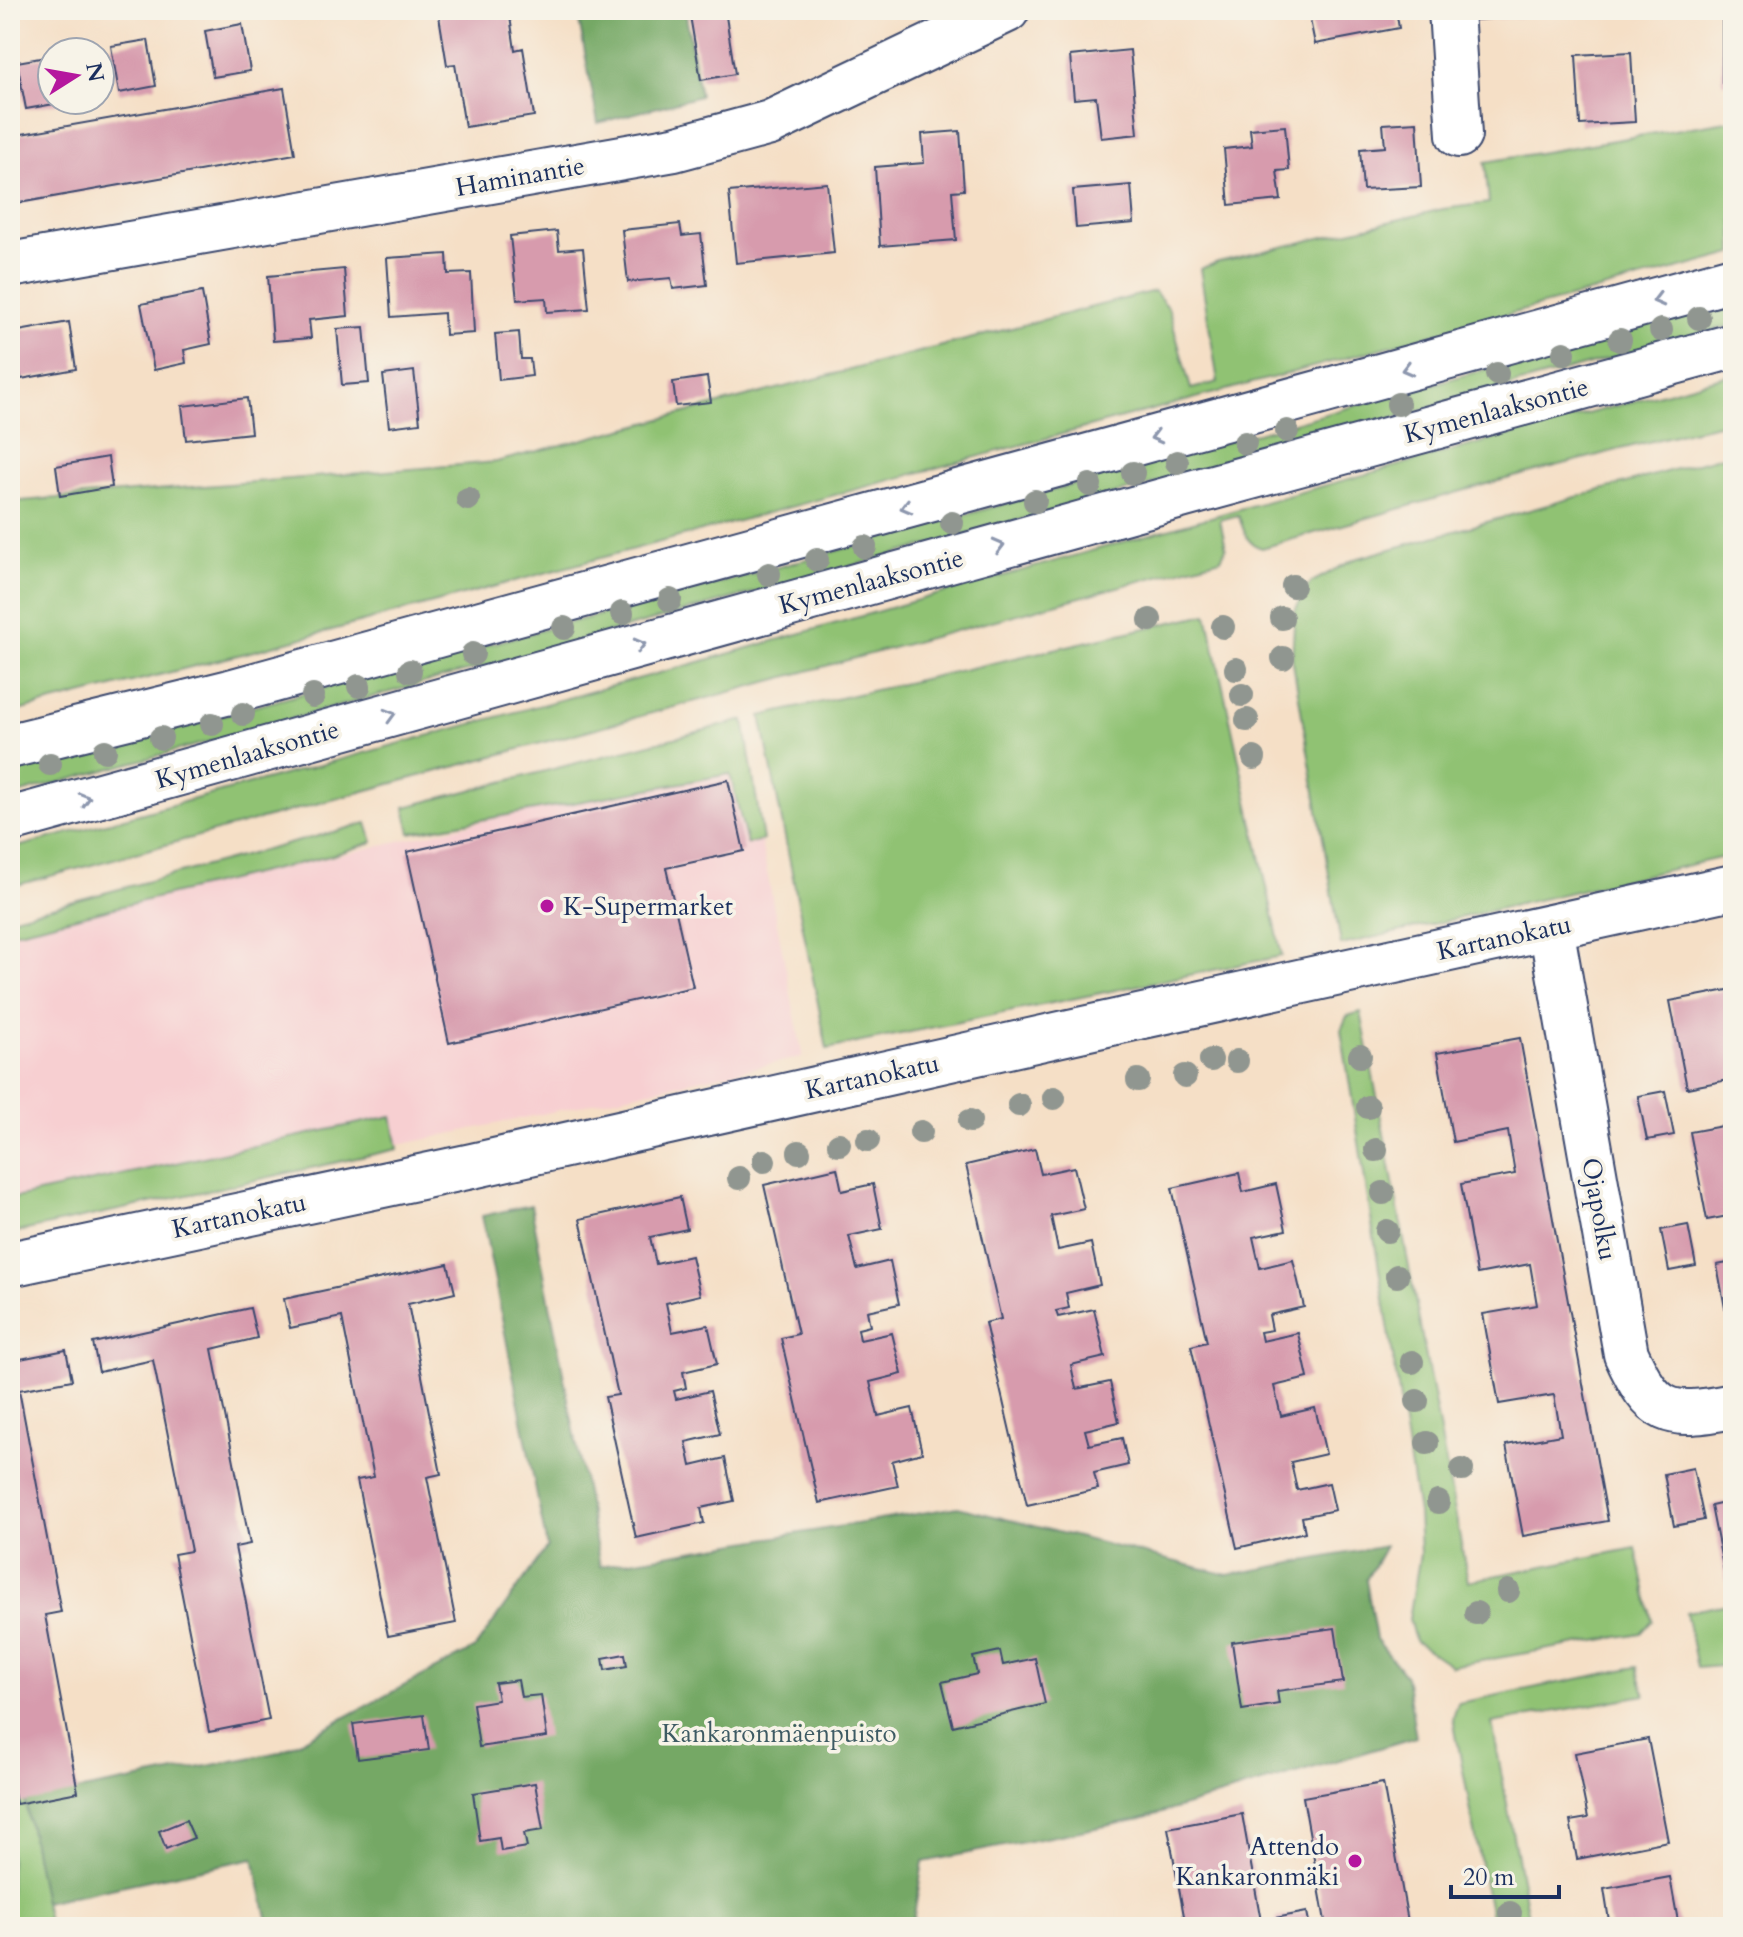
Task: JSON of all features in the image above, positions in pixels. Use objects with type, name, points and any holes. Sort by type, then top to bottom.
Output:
[{"type":"main road","name":"Haminantie","points":[[10,265],[660,152],[724,138],[770,123],[1007,10]]},
{"type":"main road","points":[[1451,10],[1459,135]]},
{"type":"main road","points":[[10,746],[230,692],[1733,279]]},
{"type":"main road","name":"Kymenlaaksontie","points":[[10,820],[1153,503],[1733,346]]},
{"type":"main road","name":"Kartanokatu","points":[[10,1264],[472,1166],[1733,887]]},
{"type":"main road","name":"Ojapolku","points":[[1551,927],[1626,1354],[1639,1383],[1655,1404],[1682,1413],[1733,1406]]},
{"type":"shaded area","points":[[745,759],[803,1057],[10,1230],[10,933]]},
{"type":"green space","points":[[577,10],[685,10],[700,96],[598,123]]},
{"type":"green space","points":[[1733,120],[1733,254],[254,651],[10,713],[10,502],[496,462],[1154,291],[1168,307],[1191,389],[1218,382],[1200,269],[1218,262],[1443,209],[1489,203],[1485,162]]},
{"type":"green space","points":[[1733,300],[1733,325],[10,796],[10,766],[91,750],[768,570]]},
{"type":"green space","points":[[1733,374],[1733,420],[1483,485],[1262,548],[1248,539],[1238,515],[1220,520],[1226,548],[1221,559],[10,887],[10,849],[678,668],[1239,509]]},
{"type":"green space","points":[[1733,453],[1733,855],[1341,945],[1292,657],[1295,611],[1310,583],[1355,559]]},
{"type":"green space","points":[[1207,614],[1282,956],[827,1049],[761,716]]},
{"type":"green space","points":[[744,720],[763,840],[747,844],[730,774],[410,833],[405,807]]},
{"type":"green space","points":[[367,823],[373,842],[330,856],[10,933],[10,918]]},
{"type":"green space","points":[[1361,1012],[1468,1581],[1636,1548],[1652,1621],[1641,1633],[1452,1666],[1415,1641],[1409,1619],[1420,1554],[1418,1513],[1341,1030],[1347,1016]]},
{"type":"green space","points":[[392,1116],[398,1149],[13,1233],[10,1199]]},
{"type":"green space","name":"Kankaronmäenpuisto","points":[[531,1205],[600,1566],[958,1507],[1228,1575],[1385,1546],[1366,1580],[1376,1639],[1406,1676],[1416,1737],[1141,1819],[923,1862],[912,1927],[269,1927],[254,1858],[44,1902],[25,1801],[280,1752],[475,1648],[547,1547],[482,1216]]},
{"type":"green space","points":[[1733,1603],[1733,1665],[1697,1668],[1686,1612]]},
{"type":"green space","points":[[1637,1667],[1645,1695],[1492,1723],[1530,1927],[1493,1927],[1453,1718],[1458,1703]]},
{"type":"green space","points":[[25,1801],[49,1927],[10,1927],[10,1803]]},
{"type":"building","points":[[438,10],[509,10],[515,50],[523,48],[534,116],[465,127],[455,64],[447,65]]},
{"type":"building","points":[[689,10],[725,10],[735,74],[701,80]]},
{"type":"building","points":[[1308,10],[1396,10],[1399,28],[1315,44]]},
{"type":"building","points":[[1475,10],[1523,10],[1523,17],[1476,20]]},
{"type":"building","points":[[1722,20],[1733,20],[1733,83],[1722,83]]},
{"type":"building","points":[[242,24],[250,71],[213,77],[205,31]]},
{"type":"building","points":[[148,40],[156,86],[119,93],[116,45]]},
{"type":"building","points":[[1130,50],[1138,134],[1101,138],[1096,97],[1074,99],[1070,56]]},
{"type":"building","points":[[1631,52],[1635,122],[1580,125],[1576,55]]},
{"type":"building","points":[[36,59],[36,107],[26,109],[17,62]]},
{"type":"building","points":[[284,88],[295,154],[19,203],[10,136]]},
{"type":"building","points":[[1417,122],[1421,187],[1363,190],[1360,149],[1385,147],[1383,124]]},
{"type":"building","points":[[1285,126],[1289,170],[1277,171],[1281,200],[1229,205],[1224,149],[1252,146],[1250,129]]},
{"type":"building","points":[[960,131],[964,190],[952,191],[956,240],[880,246],[875,167],[924,163],[922,134]]},
{"type":"building","points":[[827,183],[834,253],[736,263],[729,192]]},
{"type":"building","points":[[1131,185],[1134,223],[1076,228],[1073,190]]},
{"type":"building","points":[[680,224],[682,236],[701,234],[707,285],[673,289],[671,278],[628,282],[622,230]]},
{"type":"building","points":[[557,231],[559,250],[583,248],[589,309],[547,312],[546,298],[517,300],[510,236]]},
{"type":"building","points":[[447,254],[448,274],[471,273],[474,333],[445,335],[444,313],[391,317],[387,258]]},
{"type":"building","points":[[344,269],[348,316],[309,320],[311,338],[273,341],[268,276]]},
{"type":"building","points":[[202,292],[211,344],[184,350],[186,363],[154,370],[141,304]]},
{"type":"building","points":[[69,322],[76,369],[21,379],[13,332]]},
{"type":"building","points":[[364,327],[369,383],[342,385],[337,329]]},
{"type":"building","points":[[519,332],[521,359],[530,359],[532,376],[499,380],[495,334]]},
{"type":"building","points":[[414,371],[420,423],[389,427],[383,375]]},
{"type":"building","points":[[707,377],[711,402],[676,406],[673,382]]},
{"type":"building","points":[[247,398],[251,433],[186,440],[182,406]]},
{"type":"building","points":[[108,457],[112,487],[60,496],[56,466]]},
{"type":"building","name":"K-Supermarket","points":[[728,780],[744,851],[666,868],[693,987],[449,1043],[407,852]]},
{"type":"building","points":[[1733,989],[1733,1079],[1687,1088],[1670,1001]]},
{"type":"building","points":[[1520,1038],[1608,1521],[1523,1536],[1506,1445],[1561,1435],[1554,1395],[1499,1404],[1483,1314],[1537,1305],[1530,1264],[1477,1274],[1461,1184],[1515,1174],[1508,1131],[1453,1142],[1437,1053]]},
{"type":"building","points":[[1665,1091],[1674,1135],[1647,1140],[1638,1096]]},
{"type":"building","points":[[1733,1124],[1733,1215],[1707,1220],[1690,1132]]},
{"type":"building","points":[[1035,1149],[1041,1174],[1074,1167],[1084,1209],[1051,1216],[1058,1250],[1091,1243],[1100,1285],[1066,1293],[1069,1308],[1056,1311],[1058,1317],[1094,1309],[1105,1357],[1071,1365],[1076,1389],[1110,1382],[1119,1422],[1085,1430],[1089,1445],[1122,1438],[1128,1465],[1094,1473],[1098,1489],[1027,1505],[985,1323],[1001,1319],[966,1165]]},
{"type":"building","points":[[837,1168],[842,1191],[873,1184],[882,1229],[849,1236],[857,1269],[890,1261],[899,1304],[867,1311],[870,1326],[858,1329],[860,1340],[892,1333],[902,1374],[870,1382],[878,1416],[912,1408],[922,1453],[892,1461],[898,1486],[819,1503],[781,1338],[798,1334],[764,1185]]},
{"type":"building","points":[[1239,1173],[1243,1192],[1276,1184],[1286,1230],[1253,1237],[1260,1268],[1293,1260],[1304,1307],[1269,1315],[1272,1330],[1260,1332],[1262,1341],[1298,1333],[1308,1378],[1274,1386],[1281,1416],[1315,1408],[1326,1454],[1291,1462],[1297,1490],[1329,1483],[1335,1510],[1302,1517],[1305,1532],[1237,1548],[1191,1346],[1207,1342],[1172,1188]]},
{"type":"building","points":[[680,1197],[687,1229],[650,1237],[656,1264],[691,1256],[700,1295],[666,1303],[672,1332],[708,1325],[717,1364],[683,1372],[686,1388],[674,1391],[676,1399],[710,1391],[720,1434],[686,1442],[691,1466],[725,1458],[734,1501],[701,1508],[704,1523],[636,1538],[605,1397],[618,1395],[580,1219]]},
{"type":"building","points":[[1688,1225],[1696,1266],[1669,1271],[1661,1230]]},
{"type":"building","points":[[1733,1262],[1733,1340],[1731,1340],[1717,1265]]},
{"type":"building","points":[[448,1264],[455,1293],[408,1304],[441,1474],[427,1477],[456,1623],[388,1636],[357,1480],[374,1477],[342,1317],[290,1328],[284,1299]]},
{"type":"building","points":[[250,1308],[257,1338],[212,1349],[250,1544],[235,1547],[269,1720],[209,1732],[174,1554],[191,1551],[153,1360],[99,1372],[93,1343]]},
{"type":"building","points":[[66,1350],[72,1380],[19,1390],[61,1612],[45,1615],[78,1792],[16,1804],[10,1770],[10,1361]]},
{"type":"building","points":[[1693,1468],[1704,1520],[1674,1526],[1664,1474]]},
{"type":"building","points":[[1733,1501],[1733,1584],[1727,1586],[1711,1506]]},
{"type":"building","points":[[1335,1628],[1343,1682],[1277,1691],[1279,1704],[1242,1710],[1232,1642]]},
{"type":"building","points":[[1000,1651],[1003,1665],[1035,1658],[1045,1704],[953,1726],[942,1682],[977,1674],[973,1657]]},
{"type":"building","points":[[625,1654],[627,1666],[605,1670],[603,1658]]},
{"type":"building","points":[[518,1680],[521,1697],[541,1695],[547,1737],[479,1747],[473,1704],[498,1700],[495,1683]]},
{"type":"building","points":[[424,1715],[429,1750],[358,1759],[353,1724]]},
{"type":"building","points":[[1648,1739],[1668,1841],[1577,1859],[1570,1821],[1588,1818],[1575,1753]]},
{"type":"building","points":[[535,1783],[543,1830],[524,1833],[527,1847],[501,1851],[499,1838],[480,1841],[473,1793]]},
{"type":"building","name":"Attendo Kankaronmäki","points":[[1383,1783],[1409,1927],[1326,1927],[1303,1797]]},
{"type":"building","name":"Attendo Kankaronmäki","points":[[1242,1814],[1262,1927],[1186,1927],[1168,1828]]},
{"type":"building","points":[[186,1820],[194,1838],[166,1849],[159,1831]]},
{"type":"building","points":[[1670,1877],[1679,1927],[1610,1927],[1604,1889]]},
{"type":"building","name":"Attendo Kankaronmäki","points":[[1307,1912],[1310,1927],[1277,1927],[1275,1918]]},
{"type":"place","name":"K-Supermarket","points":[[547,906]]},
{"type":"place","name":"Attendo Kankaronmäki","points":[[1355,1861]]}]
